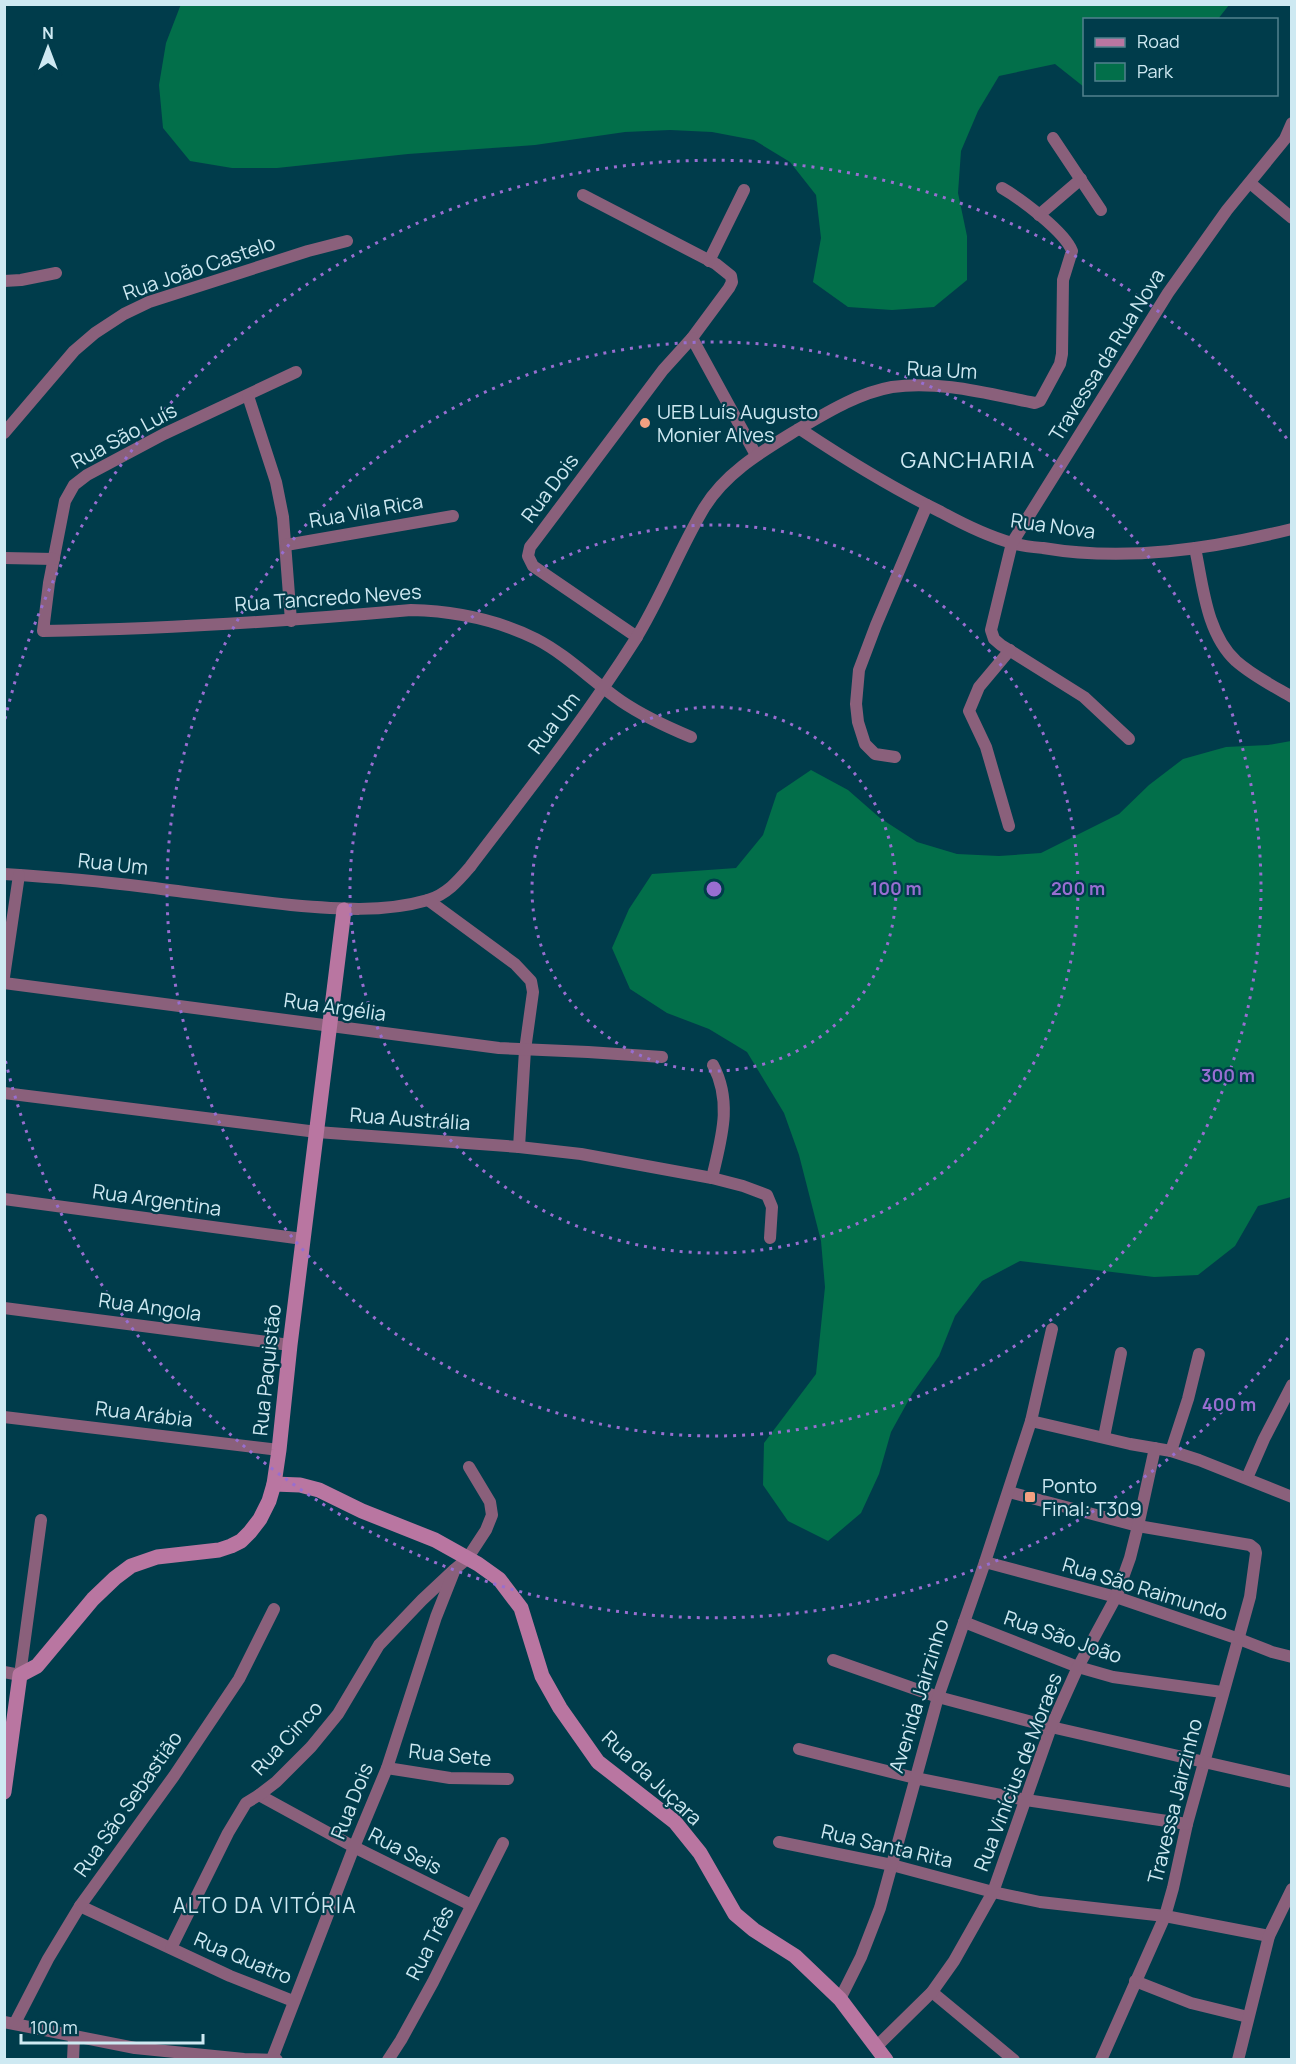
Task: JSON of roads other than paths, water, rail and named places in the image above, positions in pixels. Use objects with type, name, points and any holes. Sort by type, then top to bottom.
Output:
[{"type":"street","name":"Travessa da Rua Nova","points":[[1129,739],[1084,697],[994,639],[991,630],[1012,543],[1168,293],[1285,139],[1292,123]]},
{"type":"street","points":[[1053,138],[1101,210]]},
{"type":"street","points":[[1002,188],[1039,215],[1081,179]]},
{"type":"street","points":[[1250,183],[1292,218]]},
{"type":"street","points":[[709,261],[744,190]]},
{"type":"street","name":"Rua Dois","points":[[583,195],[709,261],[730,274],[732,282],[692,338],[663,370],[580,479],[529,551],[528,556],[533,566],[637,637]]},
{"type":"street","name":"Rua Um","points":[[4,874],[144,887],[215,897],[344,910],[382,908],[428,900],[442,894],[454,885],[470,867],[604,688],[637,637],[705,507],[721,486],[756,455],[846,403],[891,387],[942,387],[1040,401],[1062,354],[1063,280],[1072,255],[1068,244],[1039,215]]},
{"type":"street","name":"Rua João Castelo","points":[[4,433],[74,351],[95,333],[124,314],[158,299],[308,251],[347,241]]},
{"type":"street","points":[[4,280],[21,280],[56,273]]},
{"type":"street","points":[[692,338],[756,455]]},
{"type":"street","name":"Rua São Luís","points":[[43,631],[47,591],[65,501],[79,479],[164,434],[296,372]]},
{"type":"street","name":"Rua Vila Rica","points":[[248,396],[276,482],[286,545],[291,621]]},
{"type":"street","name":"Rua Nova","points":[[800,429],[861,470],[927,506],[968,526],[1012,543],[1070,553],[1143,554],[1251,539],[1292,529]]},
{"type":"street","points":[[895,757],[875,754],[865,744],[860,731],[856,704],[859,670],[867,646],[927,506]]},
{"type":"street","name":"Rua Vila Rica","points":[[286,545],[453,516]]},
{"type":"street","points":[[1195,548],[1210,615],[1223,645],[1235,660],[1253,675],[1292,697]]},
{"type":"street","points":[[4,558],[54,559]]},
{"type":"street","name":"Rua Tancredo Neves","points":[[43,631],[115,630],[291,621],[411,610],[433,610],[465,615],[514,629],[536,639],[581,668],[604,688],[636,710],[664,726],[691,737]]},
{"type":"street","points":[[1009,826],[986,747],[969,711],[979,687],[1010,650]]},
{"type":"street","points":[[4,977],[19,875]]},
{"type":"street","points":[[428,900],[502,953],[531,981],[533,992],[525,1050],[519,1147]]},
{"type":"street","name":"Rua Paquistão","points":[[20,1674],[37,1666],[93,1599],[131,1566],[157,1557],[219,1550],[241,1541],[260,1519],[269,1502],[279,1450],[344,910]]},
{"type":"street","name":"Rua Argélia","points":[[4,983],[525,1050],[662,1057]]},
{"type":"street","points":[[712,1178],[721,1137],[725,1100],[713,1065]]},
{"type":"street","name":"Rua Austrália","points":[[4,1093],[317,1131],[581,1154],[712,1178],[767,1195],[772,1208],[770,1238]]},
{"type":"street","name":"Rua Argentina","points":[[4,1199],[303,1239]]},
{"type":"street","name":"Rua Angola","points":[[4,1308],[290,1345]]},
{"type":"street","name":"Avenida Jairzinho","points":[[840,1999],[861,1957],[880,1908],[938,1697],[1009,1492],[1030,1421],[1052,1329]]},
{"type":"street","points":[[1104,1437],[1121,1353]]},
{"type":"street","points":[[1171,1451],[1188,1399],[1198,1354]]},
{"type":"street","points":[[1247,1478],[1292,1385]]},
{"type":"street","name":"Rua Arábia","points":[[4,1417],[279,1450]]},
{"type":"street","points":[[1030,1421],[1171,1451],[1292,1497]]},
{"type":"street","name":"Rua Vinícius de Moraes","points":[[883,2056],[954,1961],[993,1892],[1051,1727],[1078,1667],[1116,1597],[1130,1558],[1155,1448]]},
{"type":"street","points":[[461,1564],[486,1530],[492,1515],[490,1502],[469,1467]]},
{"type":"street","name":"Rua da Juçara","points":[[274,1484],[300,1485],[319,1490],[362,1511],[435,1540],[461,1564],[499,1579],[521,1608],[542,1676],[560,1708],[598,1762],[675,1822],[700,1853],[735,1914],[753,1930],[795,1956],[840,1999]]},
{"type":"street","points":[[1009,1492],[1138,1526]]},
{"type":"street","points":[[4,1792],[41,1520]]},
{"type":"street","name":"Travessa Jairzinho","points":[[1101,2060],[1165,1916],[1222,1692],[1250,1597],[1256,1563],[1255,1549],[1250,1545],[1138,1526]]},
{"type":"street","name":"Rua São Raimundo","points":[[985,1563],[1116,1597],[1292,1657]]},
{"type":"street","name":"Rua Dois","points":[[272,2059],[387,1768],[430,1632],[461,1564]]},
{"type":"street","name":"Rua Cinco","points":[[171,1948],[246,1803],[259,1795],[311,1748],[338,1714],[369,1659],[379,1646],[422,1600],[461,1564]]},
{"type":"street","name":"Rua São Sebastião","points":[[10,2023],[80,1906],[174,1776],[239,1679],[274,1609]]},
{"type":"street","name":"Rua São João","points":[[964,1622],[1078,1667],[1113,1677],[1222,1692]]},
{"type":"street","points":[[833,1660],[938,1697],[1051,1727],[1292,1782]]},
{"type":"street","points":[[4,1672],[20,1674]]},
{"type":"street","points":[[799,1749],[915,1778],[1026,1800],[1187,1824]]},
{"type":"street","name":"Rua Sete","points":[[387,1768],[450,1778],[508,1779]]},
{"type":"street","name":"Rua Seis","points":[[259,1795],[354,1847],[471,1905]]},
{"type":"street","name":"Rua Santa Rita","points":[[779,1842],[892,1865],[1040,1902],[1165,1916],[1269,1936]]},
{"type":"street","name":"Rua Três","points":[[388,2060],[401,2040],[503,1843]]},
{"type":"street","points":[[1238,2060],[1269,1936],[1292,1889]]},
{"type":"street","name":"Rua Quatro","points":[[80,1906],[230,1976],[293,2001]]},
{"type":"street","points":[[1135,1981],[1191,2002],[1248,2017]]},
{"type":"street","points":[[932,1992],[1014,2060]]},
{"type":"street","points":[[840,1999],[883,2056]]},
{"type":"street","points":[[10,2023],[135,2048],[277,2060]]},
{"type":"street","points":[[73,2060],[74,2037]]},
{"type":"place","name":"UEB Luís Augusto Monier Alves","points":[[645,423]]},
{"type":"place","name":"Ponto Final: T309","points":[[1030,1497]]},
{"type":"district","name":"GANCHARIA","points":[[968,460]]},
{"type":"district","name":"ALTO DA VITÓRIA","points":[[265,1906]]}]
